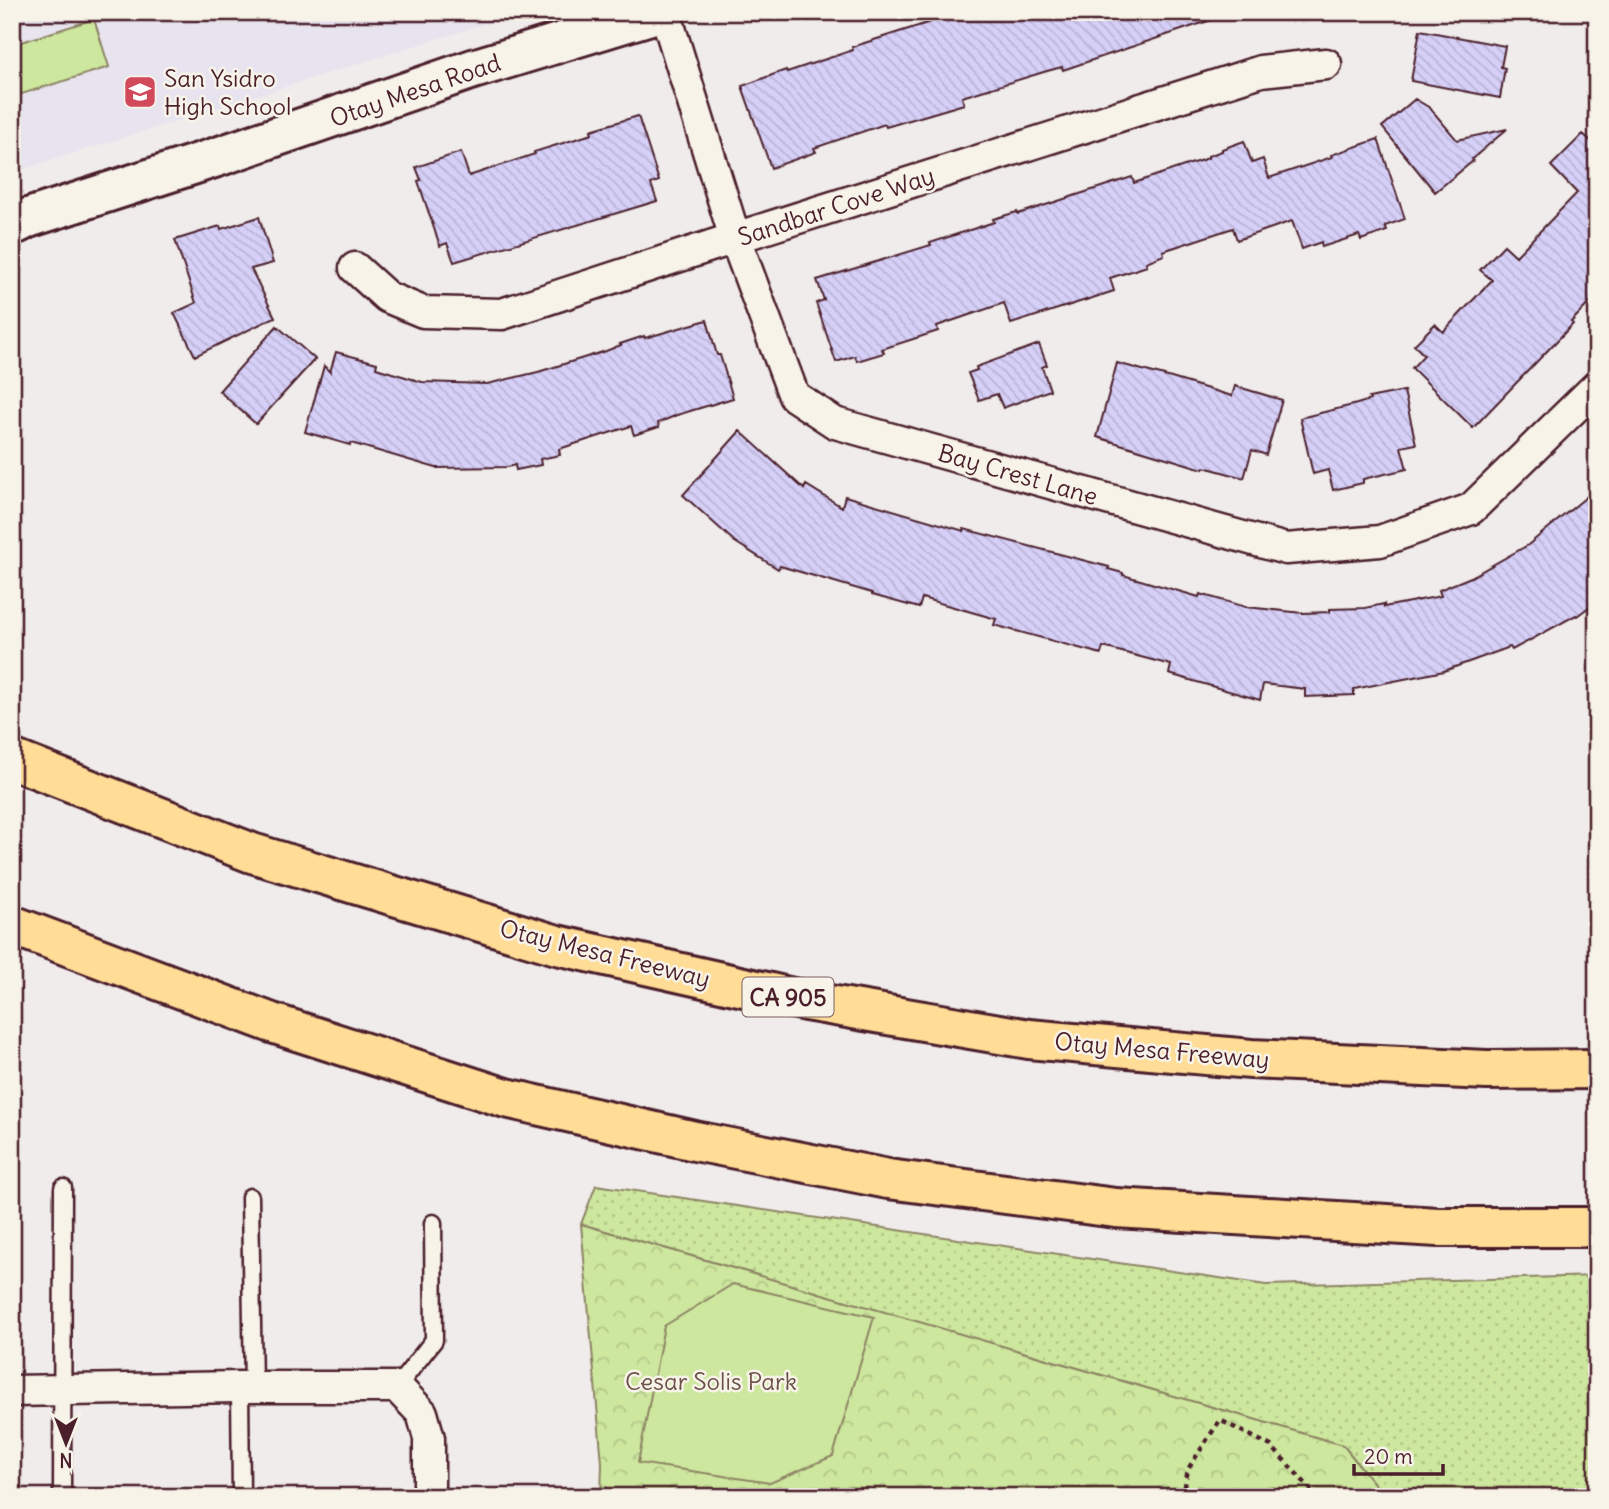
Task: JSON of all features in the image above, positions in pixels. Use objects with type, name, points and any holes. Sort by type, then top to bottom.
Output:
[{"type":"highway","name":"Otay Mesa Freeway","points":[[12,759],[252,853],[557,945],[806,1001],[1029,1039],[1251,1059],[1487,1070],[1597,1069]]},
{"type":"highway","points":[[12,925],[272,1023],[506,1098],[695,1141],[875,1176],[1116,1208],[1438,1227],[1597,1227]]},
{"type":"main road","name":"Otay Mesa Road","points":[[12,226],[28,218],[217,158],[473,69],[663,12]]},
{"type":"street","name":"Bay Crest Lane","points":[[663,12],[735,238],[794,396],[835,423],[1286,549],[1380,541],[1471,509],[1597,386]]},
{"type":"street","name":"Sandbar Cove Way","points":[[355,268],[387,298],[423,312],[502,314],[1261,71],[1326,64]]},
{"type":"street","points":[[12,1391],[397,1387],[422,1413],[429,1438],[429,1497]]},
{"type":"lane","points":[[62,1497],[63,1188]]},
{"type":"lane","points":[[241,1497],[250,1197]]},
{"type":"lane","points":[[397,1387],[434,1340],[433,1223]]},
{"type":"path","points":[[1184,1497],[1188,1469],[1220,1420],[1272,1446],[1318,1497]]},
{"type":"shaded area","name":"San Ysidro High School","points":[[12,12],[523,12],[12,173]]},
{"type":"green space","points":[[94,19],[109,67],[12,97],[12,45]]},
{"type":"green space","points":[[596,1185],[1266,1285],[1597,1276],[1597,1497],[1385,1497],[1343,1445],[581,1224]]},
{"type":"green space","name":"Cesar Solis Park","points":[[581,1224],[1343,1445],[1385,1497],[601,1497],[602,1463]]},
{"type":"green space","points":[[733,1284],[874,1317],[833,1456],[770,1483],[638,1463],[664,1326]]},
{"type":"building","points":[[962,12],[1219,12],[1220,17],[1063,70],[1062,67],[1047,71],[962,97],[964,104],[886,127],[885,124],[814,148],[816,152],[771,168],[742,86]]},
{"type":"building","points":[[1420,30],[1505,46],[1501,67],[1505,68],[1500,98],[1411,81]]},
{"type":"building","points":[[1415,99],[1430,108],[1457,140],[1507,129],[1435,192],[1382,127]]},
{"type":"building","points":[[638,116],[659,181],[651,184],[657,201],[454,262],[447,243],[440,246],[418,181],[421,180],[416,167],[461,152],[469,176],[592,134],[591,130]]},
{"type":"building","points":[[1583,134],[1597,146],[1597,295],[1571,322],[1573,324],[1473,428],[1412,368],[1424,355],[1414,345],[1435,324],[1443,332],[1492,280],[1480,270],[1504,245],[1516,256],[1577,193],[1551,166]]},
{"type":"building","points":[[1378,139],[1405,219],[1385,226],[1387,231],[1361,240],[1359,235],[1322,247],[1321,242],[1302,249],[1292,221],[1237,240],[1233,228],[1163,251],[1164,255],[1146,262],[1147,266],[1110,278],[1114,291],[1011,324],[1004,303],[937,326],[938,331],[882,349],[884,353],[857,361],[855,356],[836,362],[816,303],[824,300],[817,280],[931,245],[930,243],[994,222],[993,219],[1017,212],[1018,214],[1132,177],[1134,183],[1208,158],[1222,149],[1244,141],[1252,163],[1263,159],[1269,178]]},
{"type":"building","points":[[259,217],[273,263],[251,269],[275,317],[195,356],[174,313],[196,303],[175,240]]},
{"type":"building","points":[[707,320],[733,398],[677,415],[658,423],[659,427],[634,435],[631,426],[559,449],[560,455],[540,459],[541,465],[516,470],[515,465],[436,468],[305,432],[324,366],[330,372],[336,352],[377,363],[376,368],[422,382],[487,384],[538,372],[644,336],[645,338]]},
{"type":"building","points":[[277,326],[315,359],[256,424],[219,391]]},
{"type":"building","points":[[1039,344],[1047,365],[1042,367],[1050,390],[1003,408],[997,394],[979,400],[968,373],[977,370],[976,367]]},
{"type":"building","points":[[1117,363],[1232,396],[1235,386],[1282,400],[1266,455],[1252,450],[1244,478],[1204,467],[1203,469],[1097,437]]},
{"type":"building","points":[[1404,391],[1416,444],[1401,447],[1407,469],[1363,479],[1363,483],[1333,490],[1328,470],[1313,474],[1300,418]]},
{"type":"building","points":[[740,431],[804,489],[806,485],[842,507],[845,496],[964,531],[1109,567],[1108,569],[1123,575],[1199,597],[1200,594],[1246,607],[1303,613],[1384,604],[1384,607],[1441,596],[1439,590],[1471,577],[1528,545],[1597,488],[1597,601],[1577,616],[1512,650],[1510,647],[1444,671],[1354,689],[1354,695],[1305,697],[1305,689],[1263,684],[1260,700],[1169,674],[1171,665],[1103,647],[1101,654],[994,625],[996,619],[922,598],[919,608],[780,566],[778,569],[735,542],[683,495]]},
{"type":"place","name":"San Ysidro High School","points":[[140,92]]}]
